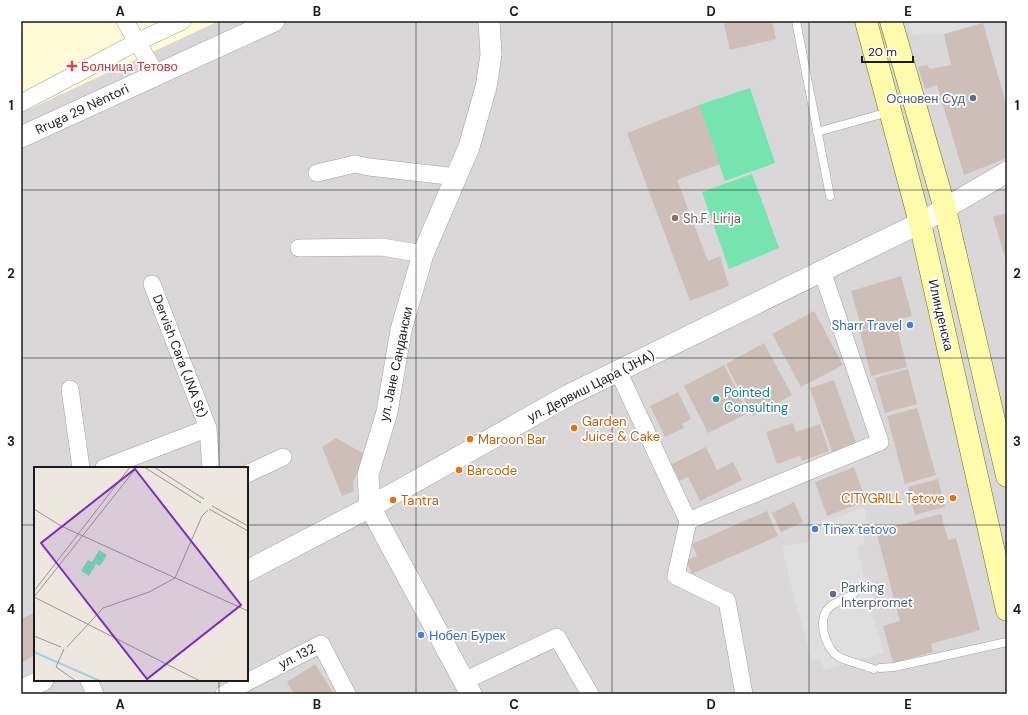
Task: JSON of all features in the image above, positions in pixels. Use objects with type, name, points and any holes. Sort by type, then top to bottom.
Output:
[{"type":"main road","name":"Илинденска","points":[[866,21],[920,223],[1007,610]]},
{"type":"main road","points":[[891,21],[945,209],[1007,476]]},
{"type":"street","points":[[125,21],[156,74]]},
{"type":"street","points":[[21,103],[138,42],[182,21]]},
{"type":"street","name":"ул. Јане Сандански","points":[[467,688],[370,507],[368,475],[387,412],[401,330],[423,254],[469,147],[486,87],[491,55],[489,21]]},
{"type":"street","name":"Rruga 29 Nëntori","points":[[21,137],[267,22]]},
{"type":"street","points":[[318,173],[355,164],[369,167],[457,177]]},
{"type":"street","name":"ул. Дервиш Цара (ЈНА)","points":[[248,569],[370,507],[569,395],[920,223],[1007,172]]},
{"type":"street","points":[[299,248],[382,247],[423,254]]},
{"type":"street","points":[[688,521],[880,442],[822,271]]},
{"type":"street","name":"Dervish Cara (JNA St)","points":[[152,284],[208,428],[211,467]]},
{"type":"street","points":[[618,371],[688,521],[676,576],[727,601],[744,694]]},
{"type":"street","points":[[70,389],[81,467]]},
{"type":"street","name":"Dervish Cara (JNA St)","points":[[107,467],[208,428]]},
{"type":"street","points":[[248,474],[283,457]]},
{"type":"street","points":[[467,688],[557,637],[590,694]]},
{"type":"street","name":"ул. 132","points":[[224,694],[321,644],[347,694]]},
{"type":"street","points":[[21,691],[41,681]]},
{"type":"street","points":[[90,681],[96,694]]},
{"type":"lane","points":[[796,21],[830,196]]},
{"type":"lane","points":[[817,132],[890,112]]},
{"type":"lane","points":[[853,594],[830,606],[825,614],[823,624],[824,636],[828,646],[839,657],[877,668],[894,667],[1007,642]]},
{"type":"shaded area","points":[[21,21],[1007,21],[1007,694],[21,694]]},
{"type":"shaded area","name":"Болница Тетово","points":[[21,21],[219,21],[21,113]]},
{"type":"shaded area","points":[[908,21],[985,21],[983,23],[944,34],[912,35]]},
{"type":"shaded area","name":"Parking Interpromet","points":[[864,507],[867,523],[861,527],[865,544],[857,546],[864,577],[869,578],[876,605],[870,606],[884,653],[824,670],[820,659],[812,661],[790,582],[782,546],[809,542],[815,522],[839,517]]},
{"type":"green space","points":[[750,88],[775,163],[725,181],[699,105]]},
{"type":"green space","points":[[752,174],[779,248],[729,269],[702,192]]},
{"type":"building","points":[[723,21],[772,21],[776,39],[730,50]]},
{"type":"building","name":"Основен Суд","points":[[983,23],[1007,107],[1007,158],[964,175],[937,85],[925,89],[918,67],[927,65],[930,69],[951,65],[944,34]]},
{"type":"building","name":"Sh.F. Lirija","points":[[699,105],[720,164],[677,180],[708,261],[720,256],[729,286],[690,301],[627,133]]},
{"type":"building","points":[[1007,213],[1007,264],[993,217]]},
{"type":"building","points":[[901,276],[912,316],[862,330],[851,291]]},
{"type":"building","points":[[814,311],[843,365],[801,387],[772,334]]},
{"type":"building","points":[[896,323],[907,367],[871,376],[860,332]]},
{"type":"building","points":[[764,343],[792,395],[753,416],[726,364]]},
{"type":"building","name":"Pointed Consulting","points":[[724,365],[748,413],[708,433],[684,386]]},
{"type":"building","points":[[908,369],[917,404],[885,413],[875,378]]},
{"type":"building","points":[[834,380],[856,443],[832,452],[810,388]]},
{"type":"building","points":[[678,392],[691,419],[682,424],[684,428],[665,437],[650,406]]},
{"type":"building","points":[[917,408],[936,475],[905,484],[887,416]]},
{"type":"building","points":[[793,423],[796,432],[820,424],[829,451],[802,461],[800,456],[777,464],[766,432]]},
{"type":"building","points":[[336,438],[368,456],[353,481],[354,491],[342,496],[322,447]]},
{"type":"building","points":[[706,447],[717,470],[733,462],[742,480],[700,501],[688,477],[676,483],[668,466]]},
{"type":"building","points":[[854,467],[866,501],[827,516],[815,482]]},
{"type":"building","points":[[938,479],[945,507],[915,515],[908,487]]},
{"type":"building","points":[[794,502],[803,522],[781,532],[772,513]]},
{"type":"building","points":[[767,511],[778,536],[692,574],[686,560],[697,556],[692,544]]},
{"type":"building","points":[[941,514],[948,540],[956,538],[980,630],[931,644],[933,652],[893,663],[883,626],[900,621],[876,531]]},
{"type":"building","points":[[34,612],[34,656],[21,663],[21,619]]},
{"type":"building","points":[[315,664],[334,694],[294,694],[287,682]]},
{"type":"place","name":"Болница Тетово","points":[[72,66]]},
{"type":"place","name":"Основен Суд","points":[[973,98]]},
{"type":"place","name":"Sh.F. Lirija","points":[[675,218]]},
{"type":"place","name":"Sharr Travel","points":[[910,325]]},
{"type":"place","name":"Pointed Consulting","points":[[716,399]]},
{"type":"place","name":"Garden Juice & Cake","points":[[574,428]]},
{"type":"place","name":"Maroon Bar","points":[[470,439]]},
{"type":"place","name":"Barcode","points":[[459,470]]},
{"type":"place","name":"CITYGRILL Tetove","points":[[953,498]]},
{"type":"place","name":"Tantra","points":[[393,500]]},
{"type":"place","name":"Tinex tetovo","points":[[815,529]]},
{"type":"place","name":"Parking Interpromet","points":[[833,594]]},
{"type":"place","name":"Нобел Бурек","points":[[421,635]]}]
